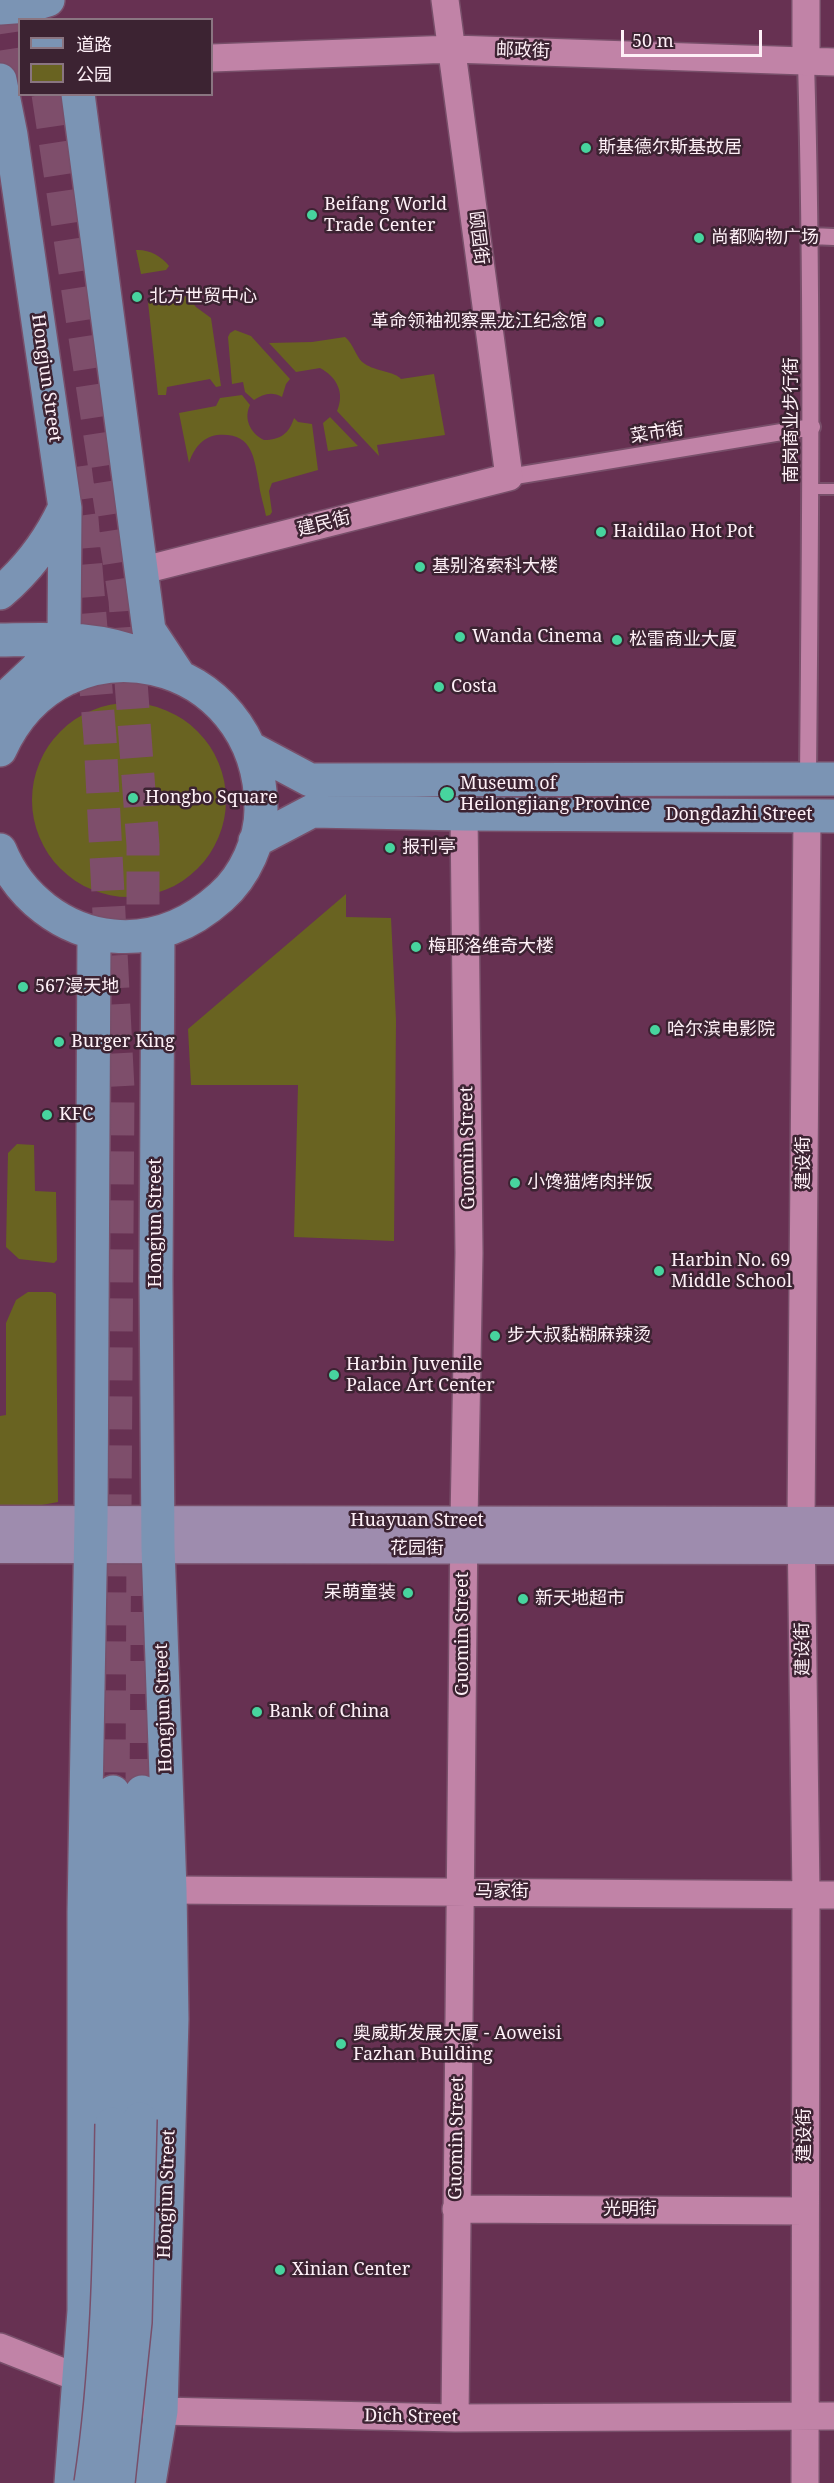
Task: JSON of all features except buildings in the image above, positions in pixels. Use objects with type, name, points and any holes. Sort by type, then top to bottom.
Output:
[{"type":"main road","points":[[0,8],[28,6],[48,0]]},
{"type":"main road","points":[[63,0],[66,18]]},
{"type":"main road","name":"Hongjun Street","points":[[0,80],[12,146],[65,508],[64,639],[69,678]]},
{"type":"main road","points":[[78,96],[149,630],[180,677]]},
{"type":"main road","points":[[0,593],[14,581],[54,531],[65,508]]},
{"type":"main road","points":[[0,703],[34,672],[64,639]]},
{"type":"main road","points":[[0,640],[64,639],[120,646],[151,658],[209,694],[222,706],[238,725],[250,748],[261,788],[261,815],[255,841],[248,860],[224,894],[209,909],[191,920],[158,933],[134,937],[94,933],[72,926],[51,914],[33,899],[17,882],[0,850]]},
{"type":"main road","points":[[0,750],[27,708],[46,691],[69,678],[96,669],[124,665],[143,667],[180,677]]},
{"type":"main road","name":"Dongdazhi Street","points":[[250,748],[310,780],[821,779]]},
{"type":"main road","name":"Dongdazhi Street","points":[[255,841],[312,811],[820,816]]},
{"type":"main road","points":[[71,2483],[84,2311],[84,1923],[90,1535],[94,933]]},
{"type":"main road","name":"Hongjun Street","points":[[149,2483],[161,2412],[172,2019],[158,1534],[156,1278],[158,933]]},
{"type":"main road","points":[[0,1521],[90,1535]]},
{"type":"main road","name":"Huayuan Street","points":[[464,1535],[802,1536],[834,1522]]},
{"type":"main road","points":[[0,1548],[90,1535],[158,1534]]},
{"type":"main road","name":"花园街","points":[[158,1534],[464,1535]]},
{"type":"main road","points":[[802,1536],[834,1549]]},
{"type":"main road","name":"Hongjun Street","points":[[91,2483],[100,2416],[126,2122],[141,2066],[127,1792],[126,2122],[135,2322],[118,2483]]},
{"type":"main road","points":[[141,2066],[172,2019]]},
{"type":"street","name":"颐园街","points":[[445,0],[509,477]]},
{"type":"street","points":[[806,0],[806,62]]},
{"type":"street","name":"邮政街","points":[[213,58],[453,49],[834,62]]},
{"type":"street","name":"南岗商业步行街","points":[[806,62],[811,236],[811,489],[821,779]]},
{"type":"street","points":[[811,236],[834,237]]},
{"type":"street","name":"菜市街","points":[[509,477],[812,427]]},
{"type":"street","name":"建民街","points":[[140,571],[509,477]]},
{"type":"street","name":"Guomin Street","points":[[455,2418],[469,1253],[464,814]]},
{"type":"street","name":"建设街","points":[[805,2483],[806,1894],[802,1536],[820,816]]},
{"type":"street","name":"马家街","points":[[170,1890],[834,1894]]},
{"type":"street","name":"光明街","points":[[456,2209],[805,2211]]},
{"type":"street","name":"Dich Street","points":[[0,2347],[161,2412],[455,2418],[834,2416]]},
{"type":"lane","points":[[811,489],[834,489]]},
{"type":"green space","points":[[136,250],[154,254],[169,266],[166,270],[141,274]]},
{"type":"green space","points":[[187,296],[196,307],[211,318],[221,386],[216,387],[210,379],[167,387],[166,395],[158,395],[148,302]]},
{"type":"green space","points":[[235,330],[251,336],[290,379],[282,397],[268,394],[254,400],[245,392],[243,382],[232,384],[228,337]]},
{"type":"green space","points":[[345,337],[351,343],[359,359],[369,366],[401,379],[434,374],[445,435],[377,445],[379,456],[337,411],[340,392],[331,376],[320,368],[296,372],[269,343],[312,342]]},
{"type":"green space","points":[[242,395],[250,405],[247,416],[249,426],[264,440],[275,439],[283,435],[294,418],[298,422],[312,424],[318,470],[272,483],[269,491],[272,512],[266,516],[253,455],[244,442],[238,437],[229,435],[212,436],[199,445],[189,463],[179,413],[216,406],[220,398]]},
{"type":"green space","points":[[330,417],[358,446],[328,451],[323,423]]},
{"type":"green space","points":[[129,703],[148,705],[175,715],[190,725],[204,739],[218,763],[224,781],[226,800],[224,819],[214,846],[204,861],[190,875],[166,889],[148,895],[129,897],[110,895],[83,885],[68,875],[54,861],[40,837],[34,819],[32,800],[34,781],[44,754],[54,739],[68,725],[92,711],[110,705]]},
{"type":"green space","points":[[346,894],[346,917],[391,918],[396,1020],[394,1241],[294,1237],[298,1085],[191,1085],[188,1029]]},
{"type":"green space","points":[[17,1144],[34,1145],[35,1191],[56,1192],[57,1260],[54,1263],[19,1259],[6,1247],[8,1153]]},
{"type":"green space","points":[[28,1292],[56,1294],[58,1502],[42,1505],[0,1505],[0,1416],[6,1415],[6,1323],[16,1300]]},
{"type":"tunnel","points":[[6,0],[18,81]]},
{"type":"tunnel","points":[[48,96],[125,600],[143,845],[143,962]]},
{"type":"tunnel","points":[[75,467],[82,519],[100,738],[118,1089],[113,1792]]},
{"type":"tunnel","points":[[142,1792],[143,1532]]},
{"type":"place","name":"斯基德尔斯基故居","points":[[586,148]]},
{"type":"place","name":"Beifang World Trade Center","points":[[312,215]]},
{"type":"place","name":"尚都购物广场","points":[[699,238]]},
{"type":"place","name":"北方世贸中心","points":[[137,297]]},
{"type":"place","name":"革命领袖视察黑龙江纪念馆","points":[[599,322]]},
{"type":"place","name":"Haidilao Hot Pot","points":[[601,532]]},
{"type":"place","name":"基别洛索科大楼","points":[[420,567]]},
{"type":"place","name":"Wanda Cinema","points":[[460,637]]},
{"type":"place","name":"松雷商业大厦","points":[[617,640]]},
{"type":"place","name":"Costa","points":[[439,687]]},
{"type":"place","name":"Museum of Heilongjiang Province","points":[[447,794]]},
{"type":"place","name":"Hongbo Square","points":[[133,798]]},
{"type":"place","name":"报刊亭","points":[[390,848]]},
{"type":"place","name":"梅耶洛维奇大楼","points":[[416,947]]},
{"type":"place","name":"567漫天地","points":[[23,987]]},
{"type":"place","name":"哈尔滨电影院","points":[[655,1030]]},
{"type":"place","name":"Burger King","points":[[59,1042]]},
{"type":"place","name":"KFC","points":[[47,1115]]},
{"type":"place","name":"小馋猫烤肉拌饭","points":[[515,1183]]},
{"type":"place","name":"Harbin No. 69 Middle School","points":[[659,1271]]},
{"type":"place","name":"步大叔黏糊麻辣烫","points":[[495,1336]]},
{"type":"place","name":"Harbin Juvenile Palace Art Center","points":[[334,1375]]},
{"type":"place","name":"呆萌童装","points":[[408,1593]]},
{"type":"place","name":"新天地超市","points":[[523,1599]]},
{"type":"place","name":"Bank of China","points":[[257,1712]]},
{"type":"place","name":"奥威斯发展大厦 - Aoweisi Fazhan Building","points":[[341,2044]]},
{"type":"place","name":"Xinian Center","points":[[280,2270]]}]
